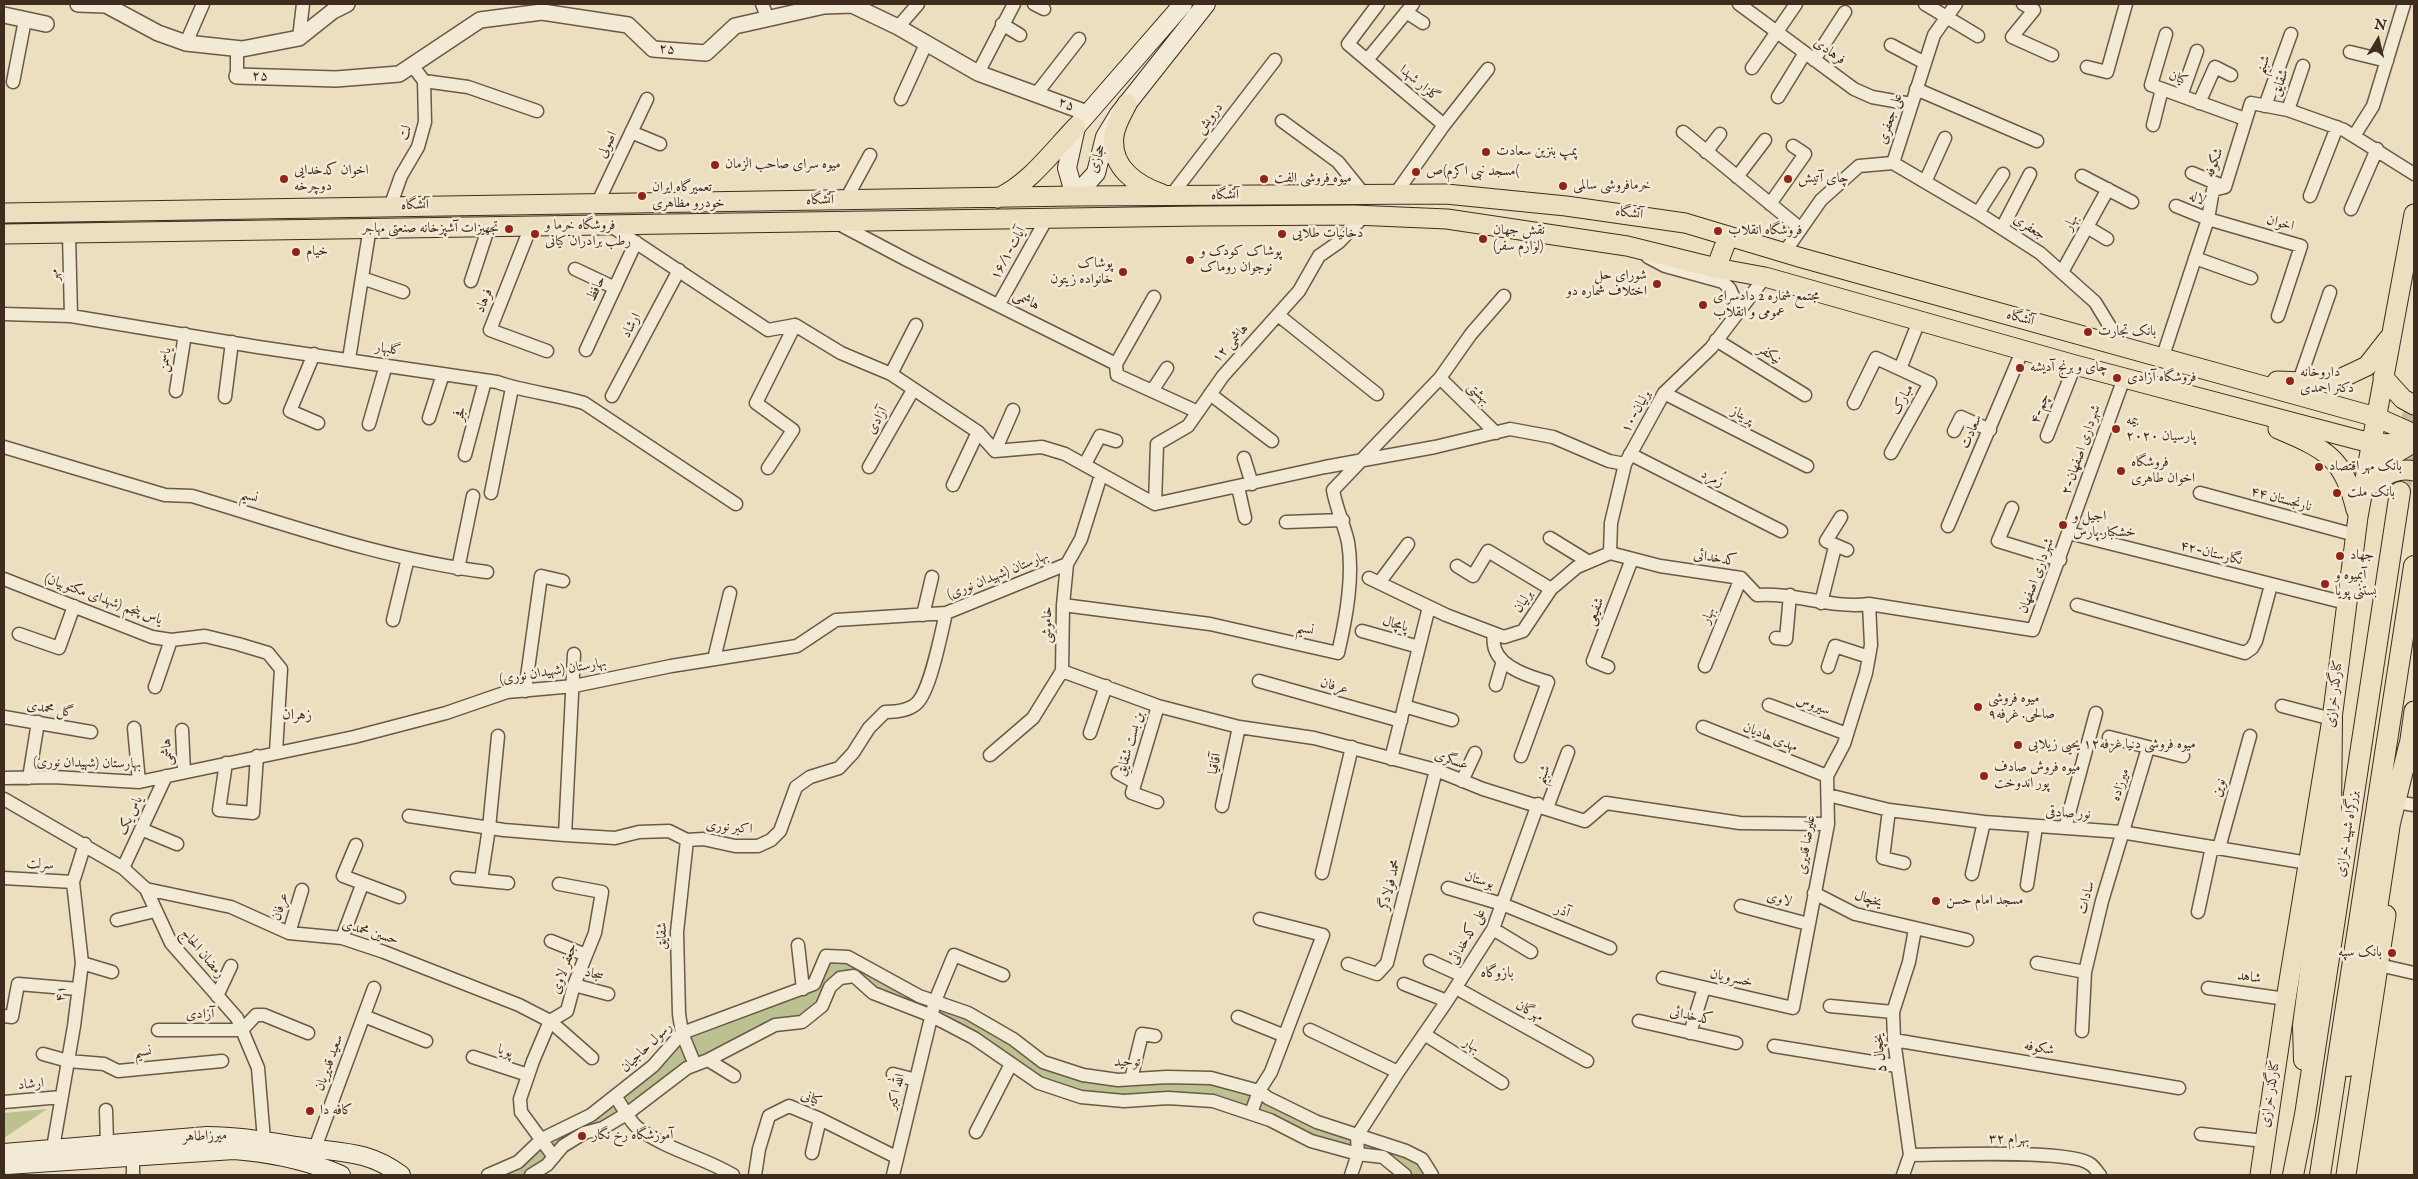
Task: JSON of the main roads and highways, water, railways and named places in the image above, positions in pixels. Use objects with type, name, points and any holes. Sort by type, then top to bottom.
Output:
[{"type":"highway","name":"بزرگراه شهید خرازی","points":[[2293,1175],[2305,1115],[2400,492]]},
{"type":"highway","name":"بزرگراه شهید خرازی","points":[[2320,1175],[2414,566]]},
{"type":"highway","points":[[2305,1115],[2303,1025],[2332,813],[2332,719]]},
{"type":"highway","points":[[2329,1125],[2358,1035],[2390,823],[2409,746]]},
{"type":"main road","name":"حجازی","points":[[1075,196],[1067,168],[1082,120],[1184,4]]},
{"type":"main road","name":"حجازی","points":[[1075,196],[1096,173],[1105,136],[1127,104],[1206,4]]},
{"type":"main road","points":[[1150,42],[1167,52]]},
{"type":"main road","points":[[1127,104],[1116,126],[1113,137],[1119,162],[1130,178],[1148,189],[1170,197]]},
{"type":"main road","points":[[997,199],[1013,191],[1032,175],[1082,120]]},
{"type":"main road","name":"آتشگاه","points":[[4,213],[997,199],[1075,196],[1170,197],[1363,193],[1446,194],[1636,215],[1685,223],[1784,253],[2222,376],[2376,417],[2414,434]]},
{"type":"main road","points":[[1074,218],[1075,196]]},
{"type":"main road","name":"کنارگذر خرازی","points":[[2260,1175],[2286,999],[2332,719],[2362,491],[2413,230],[2414,214]]},
{"type":"main road","name":"آتشگاه","points":[[4,234],[1047,218],[1364,216],[1447,219],[1627,246],[1716,268],[1764,277],[2075,365],[2371,443],[2414,441]]},
{"type":"main road","points":[[1716,268],[1728,237]]},
{"type":"main road","points":[[2222,376],[2298,384],[2331,383],[2367,366],[2392,336]]},
{"type":"main road","points":[[2383,377],[2403,399],[2414,405]]},
{"type":"main road","points":[[2220,403],[2309,442],[2330,456],[2347,478],[2357,526]]},
{"type":"main road","points":[[2362,491],[2386,459],[2414,441]]},
{"type":"main road","points":[[2362,491],[2392,472],[2407,469],[2414,470]]},
{"type":"main road","points":[[2346,1175],[2379,965],[2408,804],[2409,746],[2414,711]]},
{"type":"main road","name":"میرزاطاهر","points":[[4,1153],[207,1136],[264,1140],[353,1152],[388,1172]]},
{"type":"main road","name":"میرزاطاهر","points":[[4,1165],[208,1150],[264,1152],[305,1162],[341,1175]]},
{"type":"tunnel","points":[[2400,492],[2414,405]]},
{"type":"place","name":"پمپ بنزین سعادت","points":[[1486,152]]},
{"type":"place","name":"میوه سرای صاحب الزمان","points":[[715,165]]},
{"type":"place","name":"مسجد نبی اکرم)ص(","points":[[1416,172]]},
{"type":"place","name":"اخوان کدخدایی دوچرخه","points":[[284,179]]},
{"type":"place","name":"میوه فروشی الفت","points":[[1264,179]]},
{"type":"place","name":"چای آتیش","points":[[1788,179]]},
{"type":"place","name":"خرمافروشی سالمی","points":[[1563,186]]},
{"type":"place","name":"تعمیرگاه ایران خودرو مظاهری","points":[[642,196]]},
{"type":"place","name":"تجهیزات آشپزخانه صنعتی مهاجر","points":[[509,229]]},
{"type":"place","name":"فروشگاه انقلاب","points":[[1718,231]]},
{"type":"place","name":"فروشگاه خرما و رطب برادران کیانی","points":[[535,234]]},
{"type":"place","name":"دخانیات طلایی","points":[[1282,234]]},
{"type":"place","name":"نقش جهان (لوازم سفر)","points":[[1483,239]]},
{"type":"place","name":"خیام","points":[[296,252]]},
{"type":"place","name":"پوشاک کودک و نوجوان روماک","points":[[1190,260]]},
{"type":"place","name":"پوشاک خانواده زیتون","points":[[1123,272]]},
{"type":"place","name":"شورای حل اختلاف شماره دو","points":[[1657,284]]},
{"type":"place","name":"مجتمع شماره 2 دادسرای عمومی و انقلاب","points":[[1703,305]]},
{"type":"place","name":"بانک تجارت","points":[[2088,332]]},
{"type":"place","name":"چای و برنج آدیشه","points":[[2020,368]]},
{"type":"place","name":"فروشگاه آزادی","points":[[2117,378]]},
{"type":"place","name":"داروخانه دکتر احمدی","points":[[2290,381]]},
{"type":"place","name":"بیمه پارسیان ۲۰۲۰","points":[[2116,429]]},
{"type":"place","name":"بانک مهر اقتصاد","points":[[2319,467]]},
{"type":"place","name":"فروشگاه اخوان طاهری","points":[[2121,471]]},
{"type":"place","name":"بانک ملت","points":[[2337,493]]},
{"type":"place","name":"اجیل و خشکبار پارس","points":[[2063,525]]},
{"type":"place","name":"جهاد","points":[[2340,556]]},
{"type":"place","name":"آبمیوه و بستنی پویا","points":[[2325,584]]},
{"type":"place","name":"میوه فروشی صالحی. غرفه۹","points":[[1978,707]]},
{"type":"place","name":"میوه فروشی دنیا غرفه۱۲ یحیی زیلابی","points":[[2018,745]]},
{"type":"place","name":"میوه فروش صادف پور اندوخت","points":[[1984,776]]},
{"type":"place","name":"مسجد امام حسن","points":[[1936,901]]},
{"type":"place","name":"بانک سپه","points":[[2392,953]]},
{"type":"place","name":"کافه دا","points":[[310,1111]]},
{"type":"place","name":"آموزشگاه رخ نگار","points":[[582,1136]]},
{"type":"district","name":"زهران","points":[[297,716]]},
{"type":"district","name":"بازوگاه","points":[[1497,974]]}]
